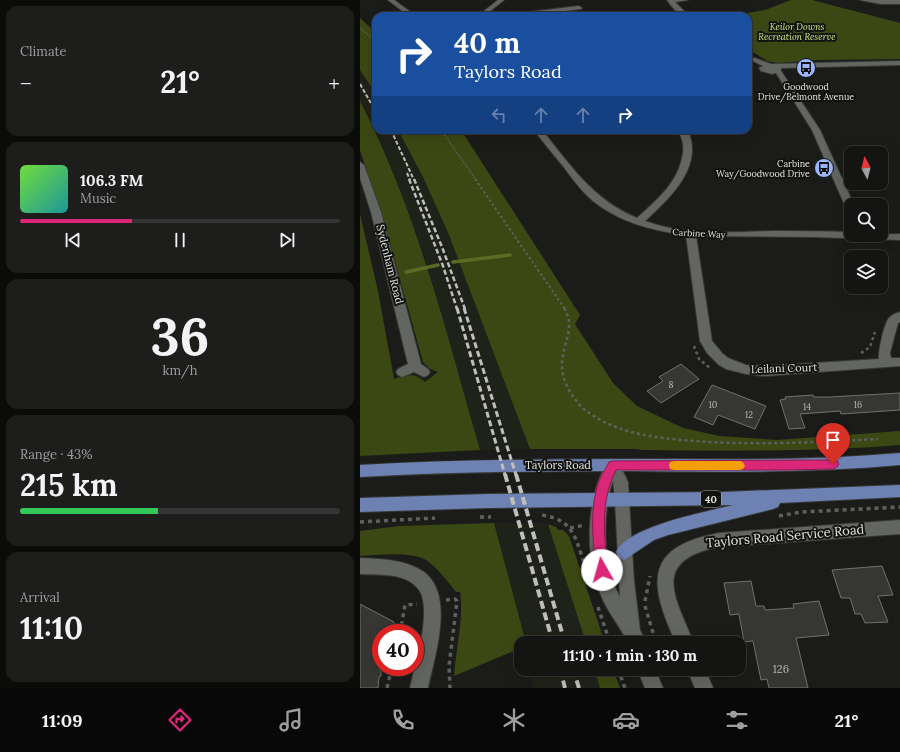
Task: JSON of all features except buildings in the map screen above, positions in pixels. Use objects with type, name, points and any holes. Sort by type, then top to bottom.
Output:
[{"type":"main road","name":"Taylors Road","points":[[360,471],[472,465],[786,466],[856,463],[900,459]]},
{"type":"main road","name":"40","points":[[360,505],[488,501],[722,499],[900,491]]},
{"type":"main road","points":[[624,552],[649,535],[668,528],[799,496]]},
{"type":"street","points":[[392,0],[408,12]]},
{"type":"street","points":[[486,12],[501,0]]},
{"type":"street","points":[[671,0],[685,0]]},
{"type":"street","points":[[671,0],[681,12]]},
{"type":"street","points":[[863,0],[900,2]]},
{"type":"street","points":[[858,4],[881,2]]},
{"type":"street","points":[[545,12],[579,8]]},
{"type":"street","points":[[752,58],[771,68],[800,65],[900,64]]},
{"type":"street","points":[[771,68],[777,82],[788,88],[800,103],[818,133],[847,198]]},
{"type":"street","name":"Carbine Way","points":[[541,134],[587,190],[598,200],[615,212],[655,228],[691,234],[844,235]]},
{"type":"street","points":[[638,222],[675,187],[685,164],[687,150],[684,134]]},
{"type":"street","name":"Sydenham Road","points":[[360,165],[376,212],[419,369],[402,372]]},
{"type":"street","name":"Leilani Court","points":[[691,234],[706,340],[712,353],[727,364],[742,370],[765,371],[900,362]]},
{"type":"street","name":"Carbine Way","points":[[888,237],[900,237]]},
{"type":"street","points":[[886,363],[884,353],[893,321],[900,316]]},
{"type":"street","points":[[613,465],[605,481],[600,500],[599,540],[606,586],[614,604],[633,636]]},
{"type":"street","points":[[613,465],[621,482],[625,524],[624,552],[626,581],[634,636]]},
{"type":"street","name":"Taylors Road Service Road","points":[[682,636],[669,606],[665,592],[665,579],[668,568],[675,558],[692,546],[719,540],[900,527]]},
{"type":"street","points":[[360,566],[390,567],[406,570],[418,576],[426,583],[430,592],[433,612],[419,688]]},
{"type":"street","points":[[649,676],[654,688]]},
{"type":"street","points":[[699,676],[704,688]]},
{"type":"path","points":[[360,28],[372,39]]},
{"type":"path","points":[[444,134],[518,239],[567,312],[570,319],[570,329],[560,362],[562,374],[566,386],[576,401],[596,418],[627,430],[657,437],[692,441],[765,444],[878,439]]},
{"type":"path","points":[[857,355],[870,347],[877,325]]},
{"type":"path","points":[[693,343],[696,355],[706,365],[712,368]]},
{"type":"path","points":[[773,517],[801,512],[900,507]]},
{"type":"path","points":[[535,516],[542,515],[561,520],[570,528],[576,538],[586,569]]},
{"type":"path","points":[[475,517],[499,516]]},
{"type":"path","points":[[360,522],[436,518]]},
{"type":"path","points":[[402,624],[405,605],[414,604]]},
{"type":"path","points":[[596,604],[607,636]]},
{"type":"path","points":[[387,688],[390,676]]},
{"type":"path","points":[[621,676],[625,688]]},
{"type":"shaded area","points":[[360,70],[372,88],[372,124],[360,101]]},
{"type":"shaded area","points":[[377,134],[400,134],[423,177],[449,235],[530,449],[480,450],[426,261]]},
{"type":"shaded area","points":[[494,523],[548,524],[584,636],[524,636]]},
{"type":"shaded area","points":[[529,676],[596,676],[600,688],[533,688]]},
{"type":"green space","name":"Keilor Downs Recreation Reserve","points":[[791,0],[812,0],[900,23],[900,59],[817,60],[778,63],[767,61],[752,52],[752,12],[765,10]]},
{"type":"green space","points":[[360,18],[372,29],[372,88],[360,70]]},
{"type":"green space","points":[[360,101],[372,126],[372,134],[376,134],[398,185],[429,272],[480,450],[360,456],[360,214],[378,291],[394,379],[410,375],[418,377],[425,382],[438,372],[430,369],[423,362],[390,243],[360,150]]},
{"type":"green space","points":[[400,134],[464,134],[580,315],[575,324],[613,383],[637,406],[683,428],[719,436],[777,440],[900,431],[900,445],[836,449],[706,451],[637,449],[530,449],[449,235],[423,177]]},
{"type":"green space","points":[[494,523],[524,636],[514,636],[514,651],[454,676],[461,612],[460,592],[456,592],[434,567],[420,557],[394,554],[360,556],[360,531],[399,526]]},
{"type":"green space","points":[[548,524],[556,527],[558,530],[563,530],[569,536],[603,636],[584,636]]},
{"type":"green space","points":[[596,676],[616,676],[620,688],[600,688]]},
{"type":"waterway","points":[[453,262],[510,255]]},
{"type":"waterway","points":[[406,272],[438,265]]},
{"type":"railway","points":[[360,84],[372,105]]},
{"type":"railway","points":[[393,134],[414,180]]},
{"type":"railway","points":[[407,173],[410,180]]},
{"type":"railway","points":[[409,179],[443,266],[457,309]]},
{"type":"railway","points":[[414,179],[442,247],[465,309]]},
{"type":"railway","points":[[457,308],[505,475]]},
{"type":"railway","points":[[464,308],[516,475]]},
{"type":"railway","points":[[505,474],[551,636]]},
{"type":"railway","points":[[516,474],[563,636]]},
{"type":"railway","points":[[562,676],[565,688]]},
{"type":"railway","points":[[575,676],[579,688]]},
{"type":"slow traffic","points":[[674,465],[740,466]]},
{"type":"place","name":"Goodwood Drive/Belmont Avenue","points":[[806,68]]},
{"type":"place","name":"Carbine Way/Goodwood Drive","points":[[824,168]]},
{"type":"route","points":[[602,570],[599,540],[600,500],[605,481],[613,465],[786,466],[833,464]]}]
